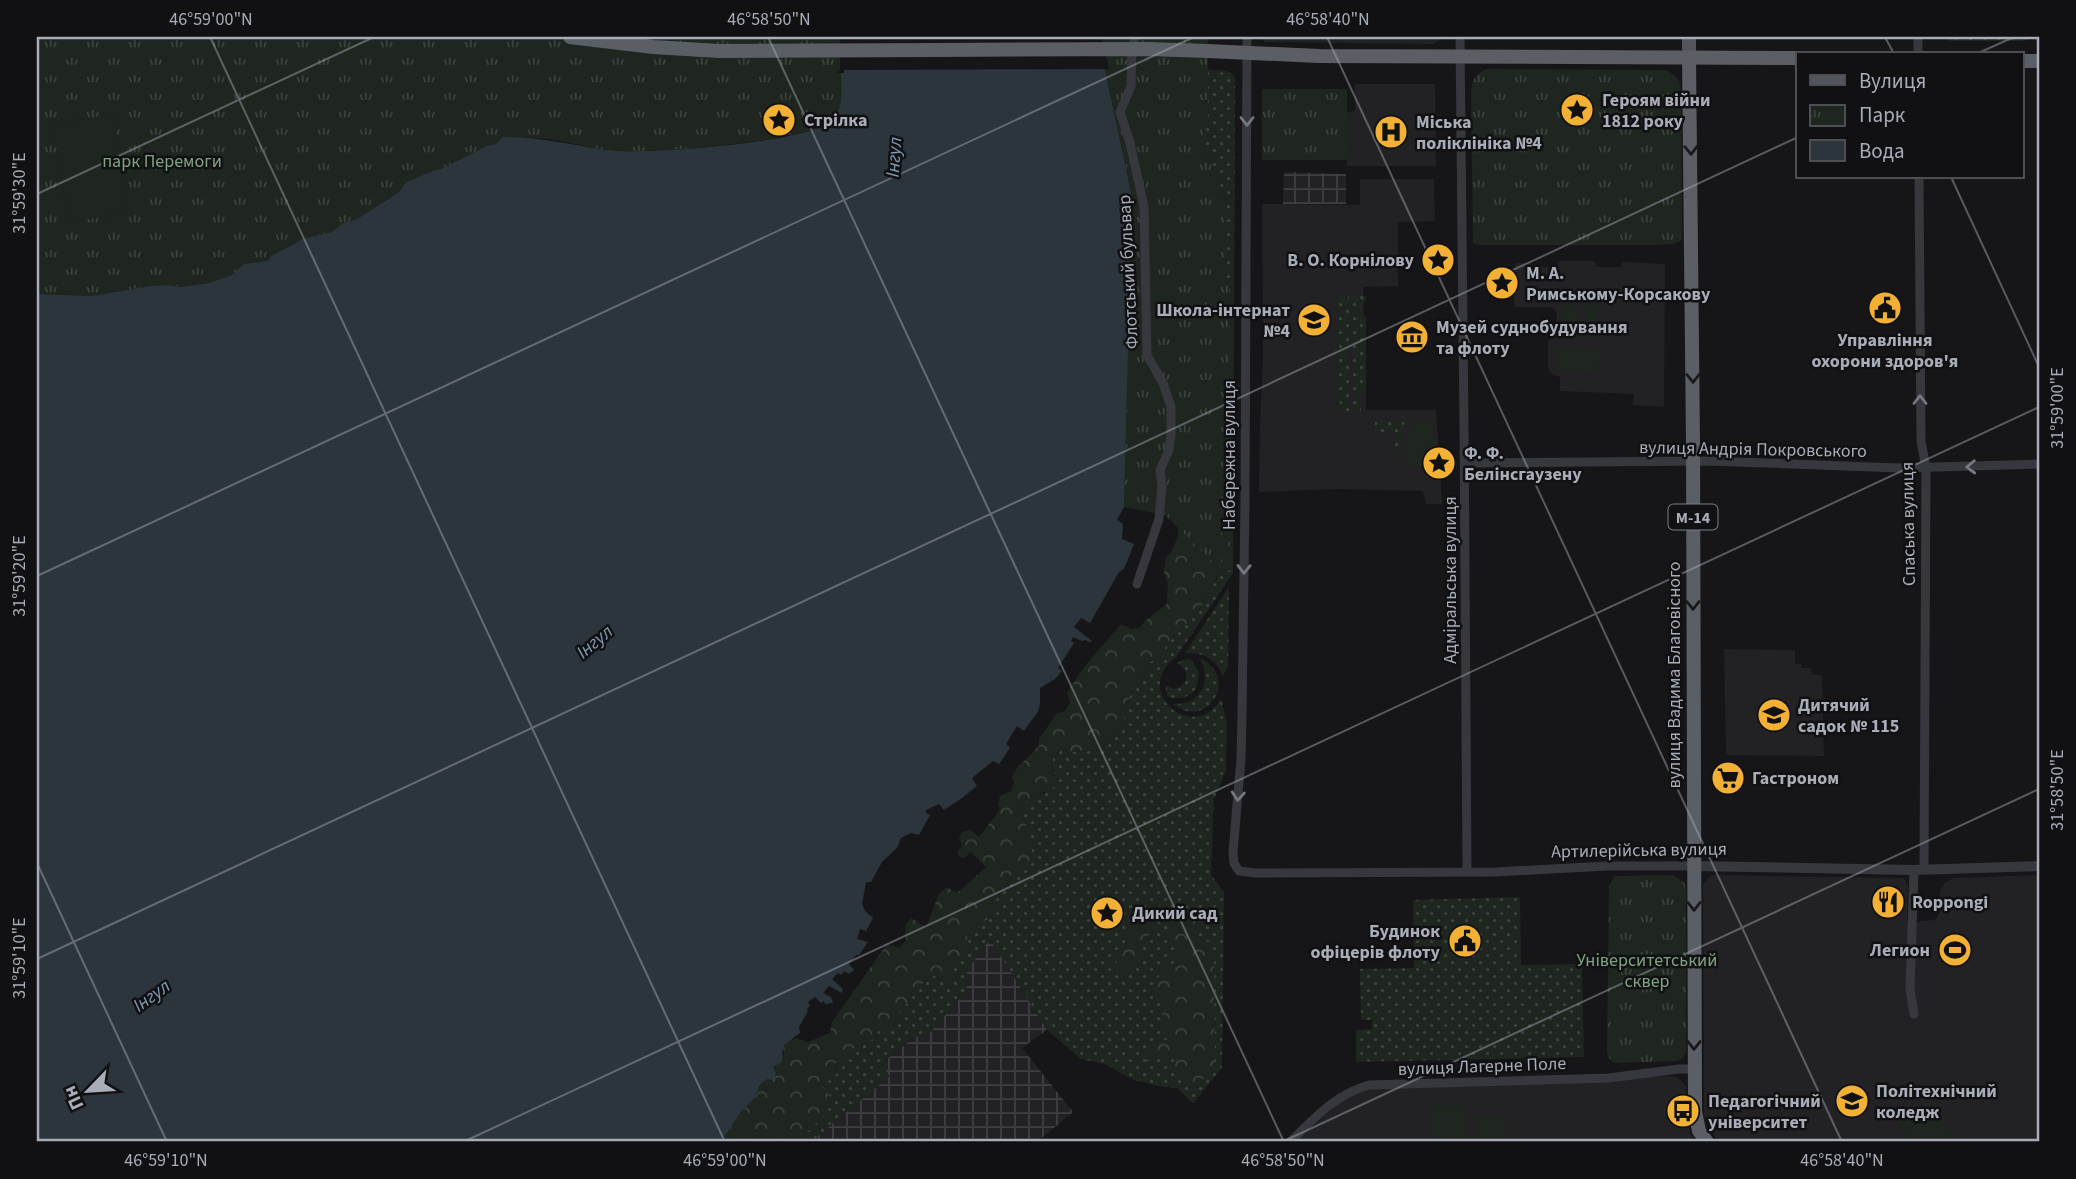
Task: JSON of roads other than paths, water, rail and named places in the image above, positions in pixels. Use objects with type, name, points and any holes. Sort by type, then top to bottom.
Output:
[{"type":"highway","points":[[570,37],[653,47],[719,51],[1148,49],[1320,56],[1796,58]]},
{"type":"highway","name":"вулиця Вадима Благовісного","points":[[1689,57],[1694,1069],[1696,1121],[1707,1142]]},
{"type":"main road","name":"вулиця Вадима Благовісного","points":[[1689,37],[1689,57]]},
{"type":"street","name":"Флотський бульвар","points":[[1135,37],[1131,86],[1120,112],[1130,143],[1144,207],[1147,355],[1163,383],[1171,407],[1168,450],[1160,470],[1162,486],[1159,519],[1137,584]]},
{"type":"street","name":"Набережна вулиця","points":[[1239,871],[1234,863],[1233,852],[1242,725],[1247,37]]},
{"type":"street","name":"Адміральська вулиця","points":[[1460,37],[1467,872]]},
{"type":"street","name":"Спаська вулиця","points":[[1914,1014],[1910,989],[1919,870],[1926,468],[1920,441],[1919,178]]},
{"type":"street","name":"вулиця Андрія Покровського","points":[[1465,463],[1693,461],[1926,468],[2039,464]]},
{"type":"street","name":"Артилерійська вулиця","points":[[1239,871],[1467,872],[1607,866],[1919,870],[2039,866]]},
{"type":"street","name":"вулиця Лагерне Поле","points":[[1290,1142],[1338,1098],[1369,1085],[1609,1078],[1694,1069]]},
{"type":"water","name":"Інгул","points":[[844,37],[1098,37],[1132,197],[1124,507],[1117,520],[1123,524],[1122,539],[1134,544],[1124,569],[1119,572],[1090,623],[1081,618],[1074,627],[1092,641],[1073,637],[1071,641],[1074,643],[1058,668],[1062,671],[1040,688],[1038,712],[1024,731],[1017,726],[1006,744],[1010,748],[999,764],[993,761],[972,778],[977,786],[944,810],[939,804],[926,810],[930,815],[919,835],[911,833],[901,838],[897,848],[882,862],[871,882],[866,882],[862,904],[873,918],[866,931],[860,929],[857,939],[868,942],[849,964],[854,970],[849,974],[844,971],[841,975],[838,973],[832,979],[843,989],[842,993],[829,986],[823,993],[831,997],[833,1003],[821,1003],[815,997],[808,1002],[810,1006],[799,1027],[800,1033],[783,1046],[782,1062],[773,1067],[776,1074],[773,1080],[767,1079],[759,1086],[754,1099],[741,1112],[720,1142],[37,1142],[37,294],[92,296],[150,286],[180,287],[209,283],[232,275],[244,264],[268,261],[271,256],[303,239],[332,232],[399,192],[406,182],[496,144],[503,137],[638,151],[732,145],[820,127],[833,119],[839,109],[841,73],[844,72]]},
{"type":"place","name":"Героям війни 1812 року","points":[[1577,110]]},
{"type":"place","name":"Стрілка","points":[[779,120]]},
{"type":"place","name":"Міська поліклініка №4","points":[[1391,132]]},
{"type":"place","name":"В. О. Корнілову","points":[[1438,260]]},
{"type":"place","name":"М. А. Римському-Корсакову","points":[[1502,283]]},
{"type":"place","name":"Управління охорони здоров'я","points":[[1885,308]]},
{"type":"place","name":"Школа-інтернат №4","points":[[1314,320]]},
{"type":"place","name":"Музей суднобудування та флоту","points":[[1412,337]]},
{"type":"place","name":"Ф. Ф. Белінсгаузену","points":[[1439,463]]},
{"type":"place","name":"Дитячий садок № 115","points":[[1774,715]]},
{"type":"place","name":"Гастроном","points":[[1728,778]]},
{"type":"place","name":"Roppongi","points":[[1888,902]]},
{"type":"place","name":"Дикий сад","points":[[1107,913]]},
{"type":"place","name":"Будинок офіцерів флоту","points":[[1465,941]]},
{"type":"place","name":"Легион","points":[[1955,950]]},
{"type":"place","name":"Політехнічний коледж","points":[[1852,1101]]},
{"type":"place","name":"Педагогічний університет","points":[[1683,1111]]},
{"type":"park label","name":"парк Перемоги","points":[[162,161]]},
{"type":"park label","name":"Університетський сквер","points":[[1647,970]]}]
